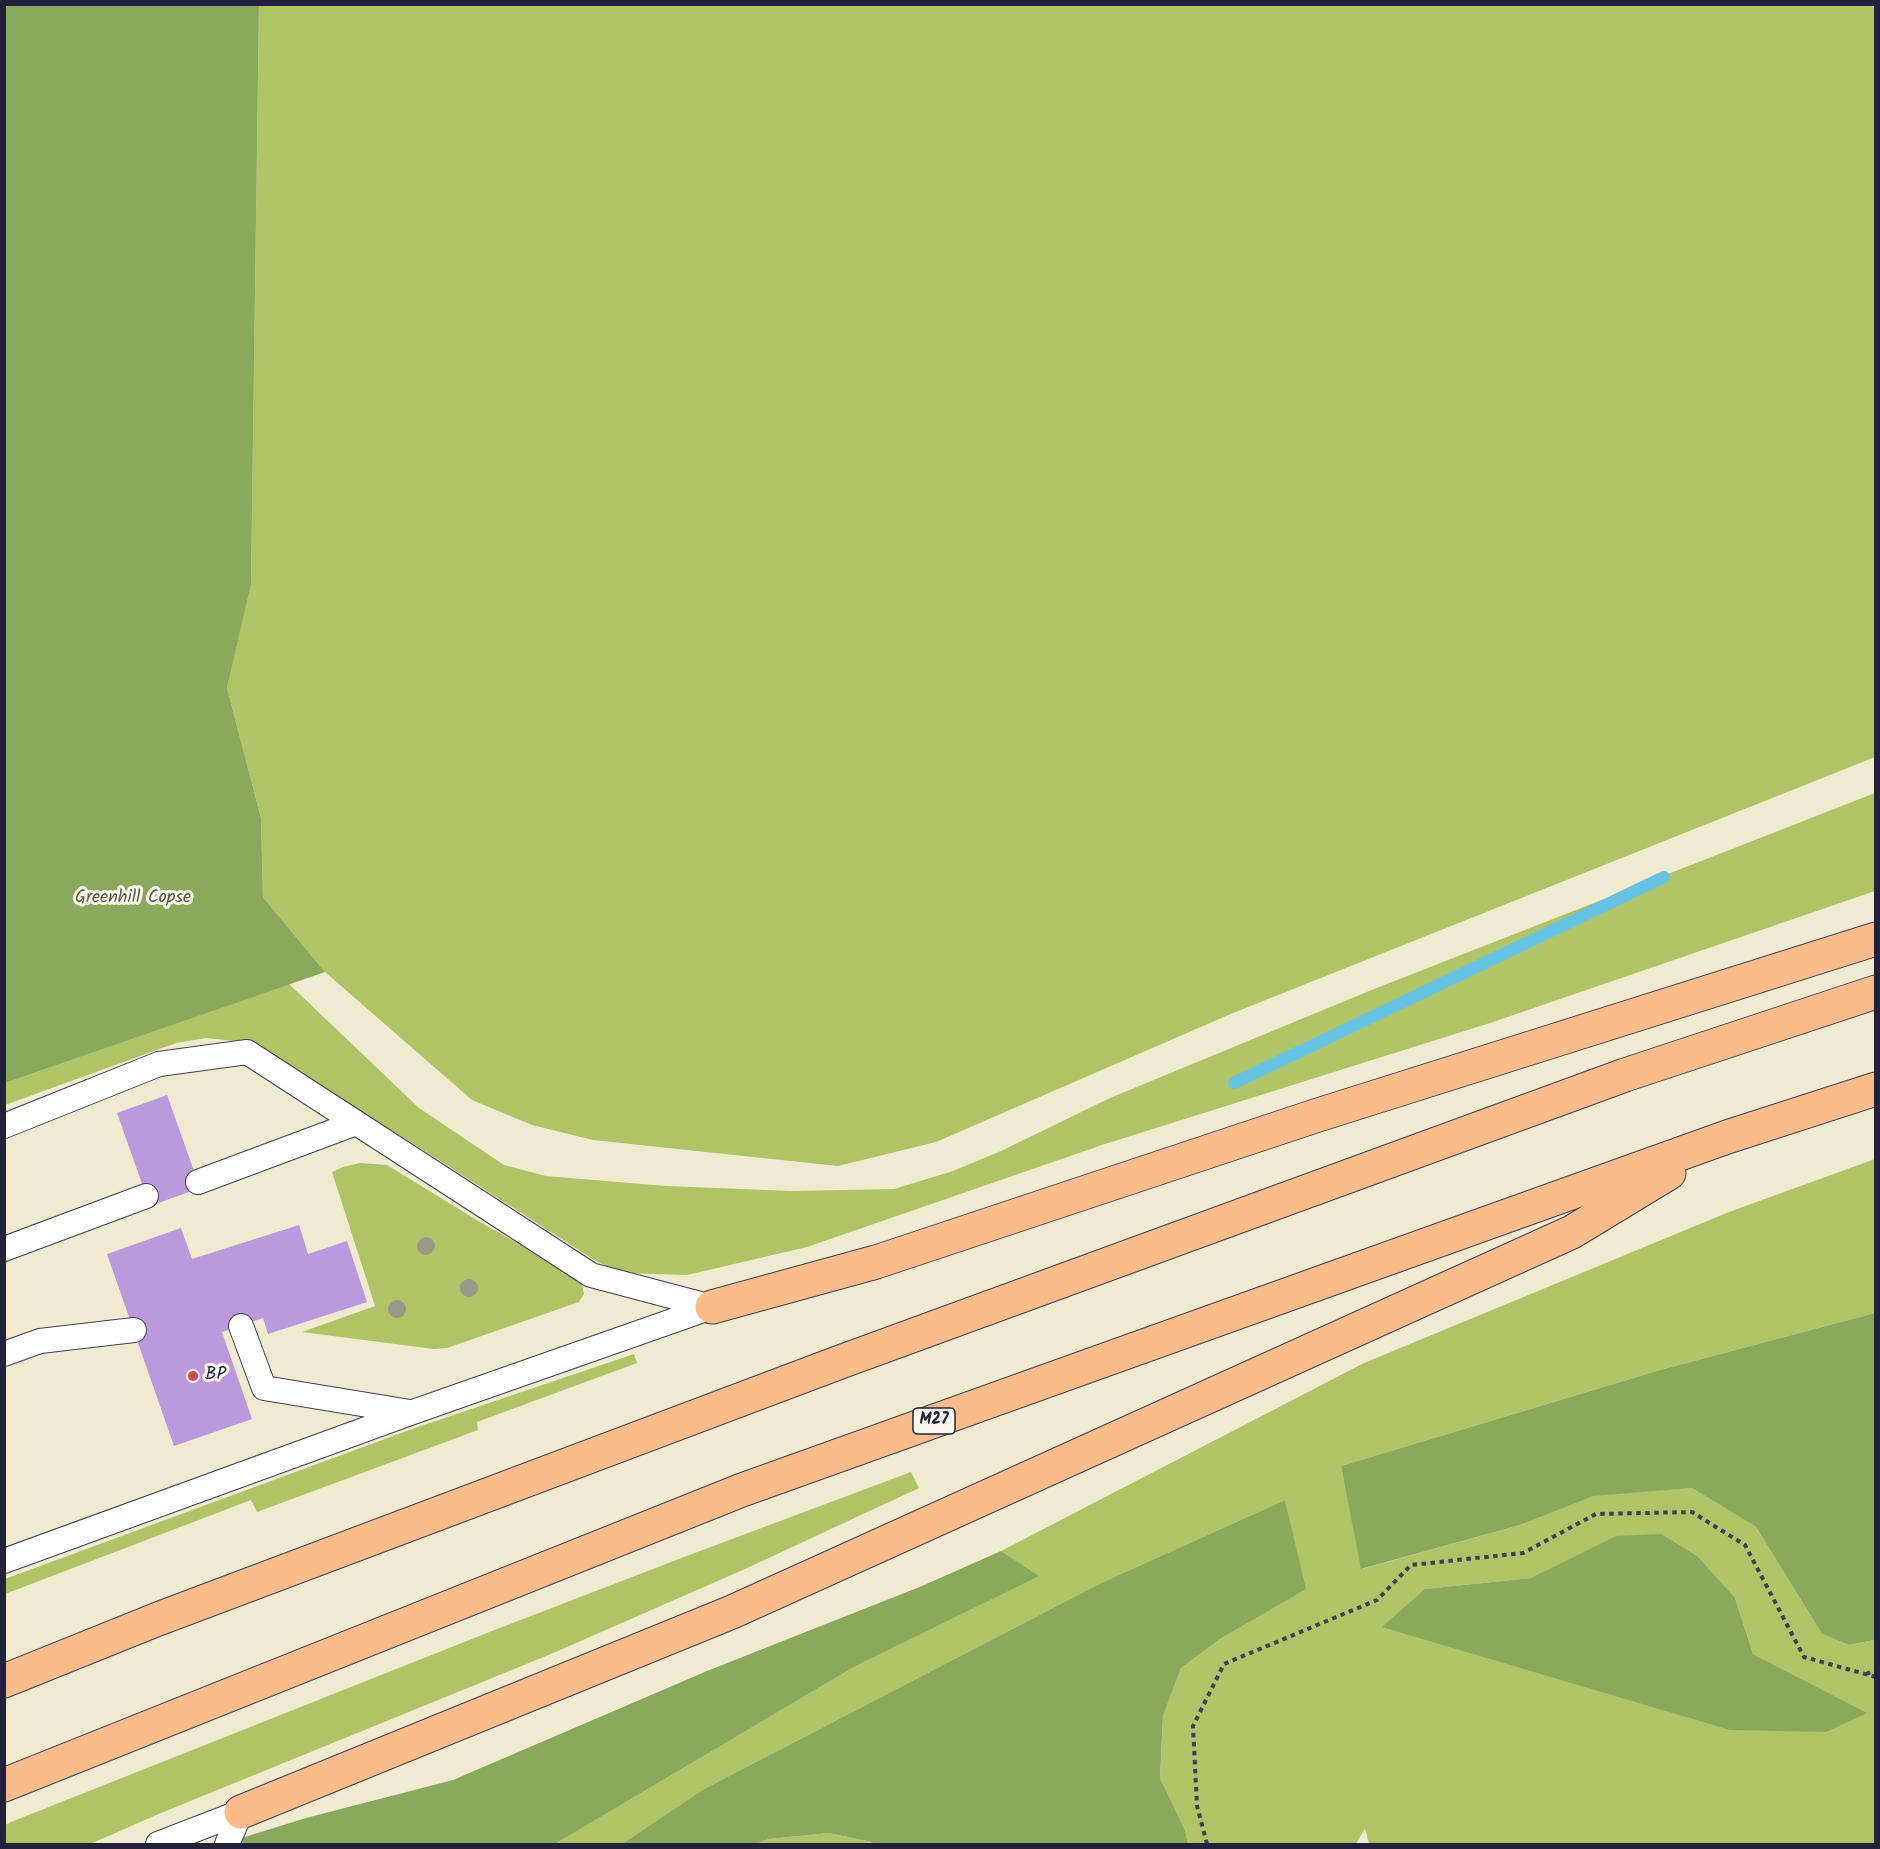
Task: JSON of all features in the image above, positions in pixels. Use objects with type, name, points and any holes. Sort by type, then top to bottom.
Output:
[{"type":"highway","points":[[712,1307],[876,1262],[1303,1120],[1875,939]]},
{"type":"highway","points":[[4,1681],[158,1619],[866,1353],[1625,1075],[1875,992]]},
{"type":"highway","name":"M27","points":[[4,1785],[742,1490],[1727,1137],[1875,1089]]},
{"type":"highway","name":"M27","points":[[241,1812],[732,1612],[1164,1418],[1572,1232],[1727,1137]]},
{"type":"lane","points":[[4,1126],[159,1064],[247,1052],[591,1275],[712,1307]]},
{"type":"lane","points":[[198,1182],[356,1123]]},
{"type":"lane","points":[[4,1249],[146,1196]]},
{"type":"lane","points":[[4,1561],[413,1412],[712,1307]]},
{"type":"lane","points":[[241,1326],[264,1388],[413,1412]]},
{"type":"lane","points":[[4,1354],[40,1341],[134,1330]]},
{"type":"lane","points":[[158,1845],[241,1812]]},
{"type":"lane","points":[[227,1845],[241,1812]]},
{"type":"path","points":[[1207,1845],[1197,1806],[1193,1726],[1224,1664],[1377,1600],[1411,1565],[1523,1553],[1596,1514],[1692,1512],[1745,1545],[1804,1657],[1875,1677]]},
{"type":"path","points":[[1866,1674],[1875,1670]]},
{"type":"green space","name":"Greenhill Copse","points":[[4,5],[259,5],[251,585],[227,688],[261,818],[263,897],[325,972],[5,1083]]},
{"type":"green space","points":[[259,5],[1875,5],[1875,757],[1233,1013],[936,1142],[838,1166],[593,1140],[532,1125],[472,1100],[325,972],[263,897],[261,818],[227,688],[251,584]]},
{"type":"green space","points":[[1875,793],[1875,891],[1493,1022],[1102,1145],[807,1247],[687,1275],[620,1273],[596,1261],[264,1051],[236,1041],[206,1038],[176,1043],[5,1105],[5,1083],[289,984],[419,1108],[504,1165],[546,1176],[666,1186],[792,1191],[894,1189],[953,1171],[1001,1151],[1110,1098],[1374,989]]},
{"type":"green space","points":[[1875,1159],[1875,1313],[1660,1370],[1341,1466],[1362,1569],[1520,1525],[1593,1495],[1692,1488],[1756,1527],[1822,1634],[1849,1645],[1875,1640],[1875,1844],[1369,1844],[1365,1828],[1356,1844],[1188,1844],[1185,1830],[1160,1778],[1163,1716],[1181,1668],[1220,1639],[1305,1589],[1285,1500],[1101,1583],[704,1789],[622,1844],[555,1844],[854,1667],[1038,1576],[1001,1551],[1364,1363],[1729,1212]],"holes":[[[1531,1578],[1735,1598],[1753,1654],[1866,1713],[1425,1589]]]},
{"type":"green space","points":[[360,1163],[387,1165],[480,1222],[572,1274],[582,1284],[584,1294],[579,1302],[447,1348],[434,1349],[302,1332],[375,1306],[332,1172]]},
{"type":"green space","points":[[1875,1313],[1875,1640],[1849,1645],[1822,1634],[1756,1527],[1692,1488],[1593,1496],[1520,1525],[1361,1569],[1341,1466],[1660,1370]]},
{"type":"green space","points":[[634,1354],[637,1363],[477,1422],[478,1430],[257,1512],[251,1500],[5,1594],[5,1579],[412,1429]]},
{"type":"green space","points":[[911,1472],[919,1488],[745,1569],[551,1654],[90,1844],[5,1844],[5,1825],[11,1822],[492,1631]]},
{"type":"green space","points":[[1285,1500],[1306,1589],[1220,1639],[1181,1668],[1163,1716],[1160,1778],[1185,1830],[1188,1844],[874,1844],[829,1833],[769,1839],[756,1844],[622,1844],[704,1789],[1101,1583]]},
{"type":"green space","points":[[1661,1534],[1697,1556],[1735,1598],[1753,1654],[1867,1713],[1826,1732],[1730,1730],[1382,1627],[1425,1589],[1531,1578],[1616,1536]]},
{"type":"green space","points":[[1001,1551],[1039,1576],[854,1667],[555,1844],[222,1844],[306,1818],[453,1780],[707,1671],[922,1586]]},
{"type":"green space","points":[[829,1833],[874,1844],[756,1844],[769,1839]]},
{"type":"building","points":[[167,1095],[200,1188],[150,1206],[117,1113]]},
{"type":"building","name":"BP","points":[[299,1225],[308,1254],[347,1241],[367,1302],[268,1334],[263,1318],[222,1332],[252,1419],[174,1446],[107,1254],[181,1228],[192,1259]]},
{"type":"waterway","points":[[1234,1083],[1664,877]]},
{"type":"place","name":"BP","points":[[193,1376]]}]
